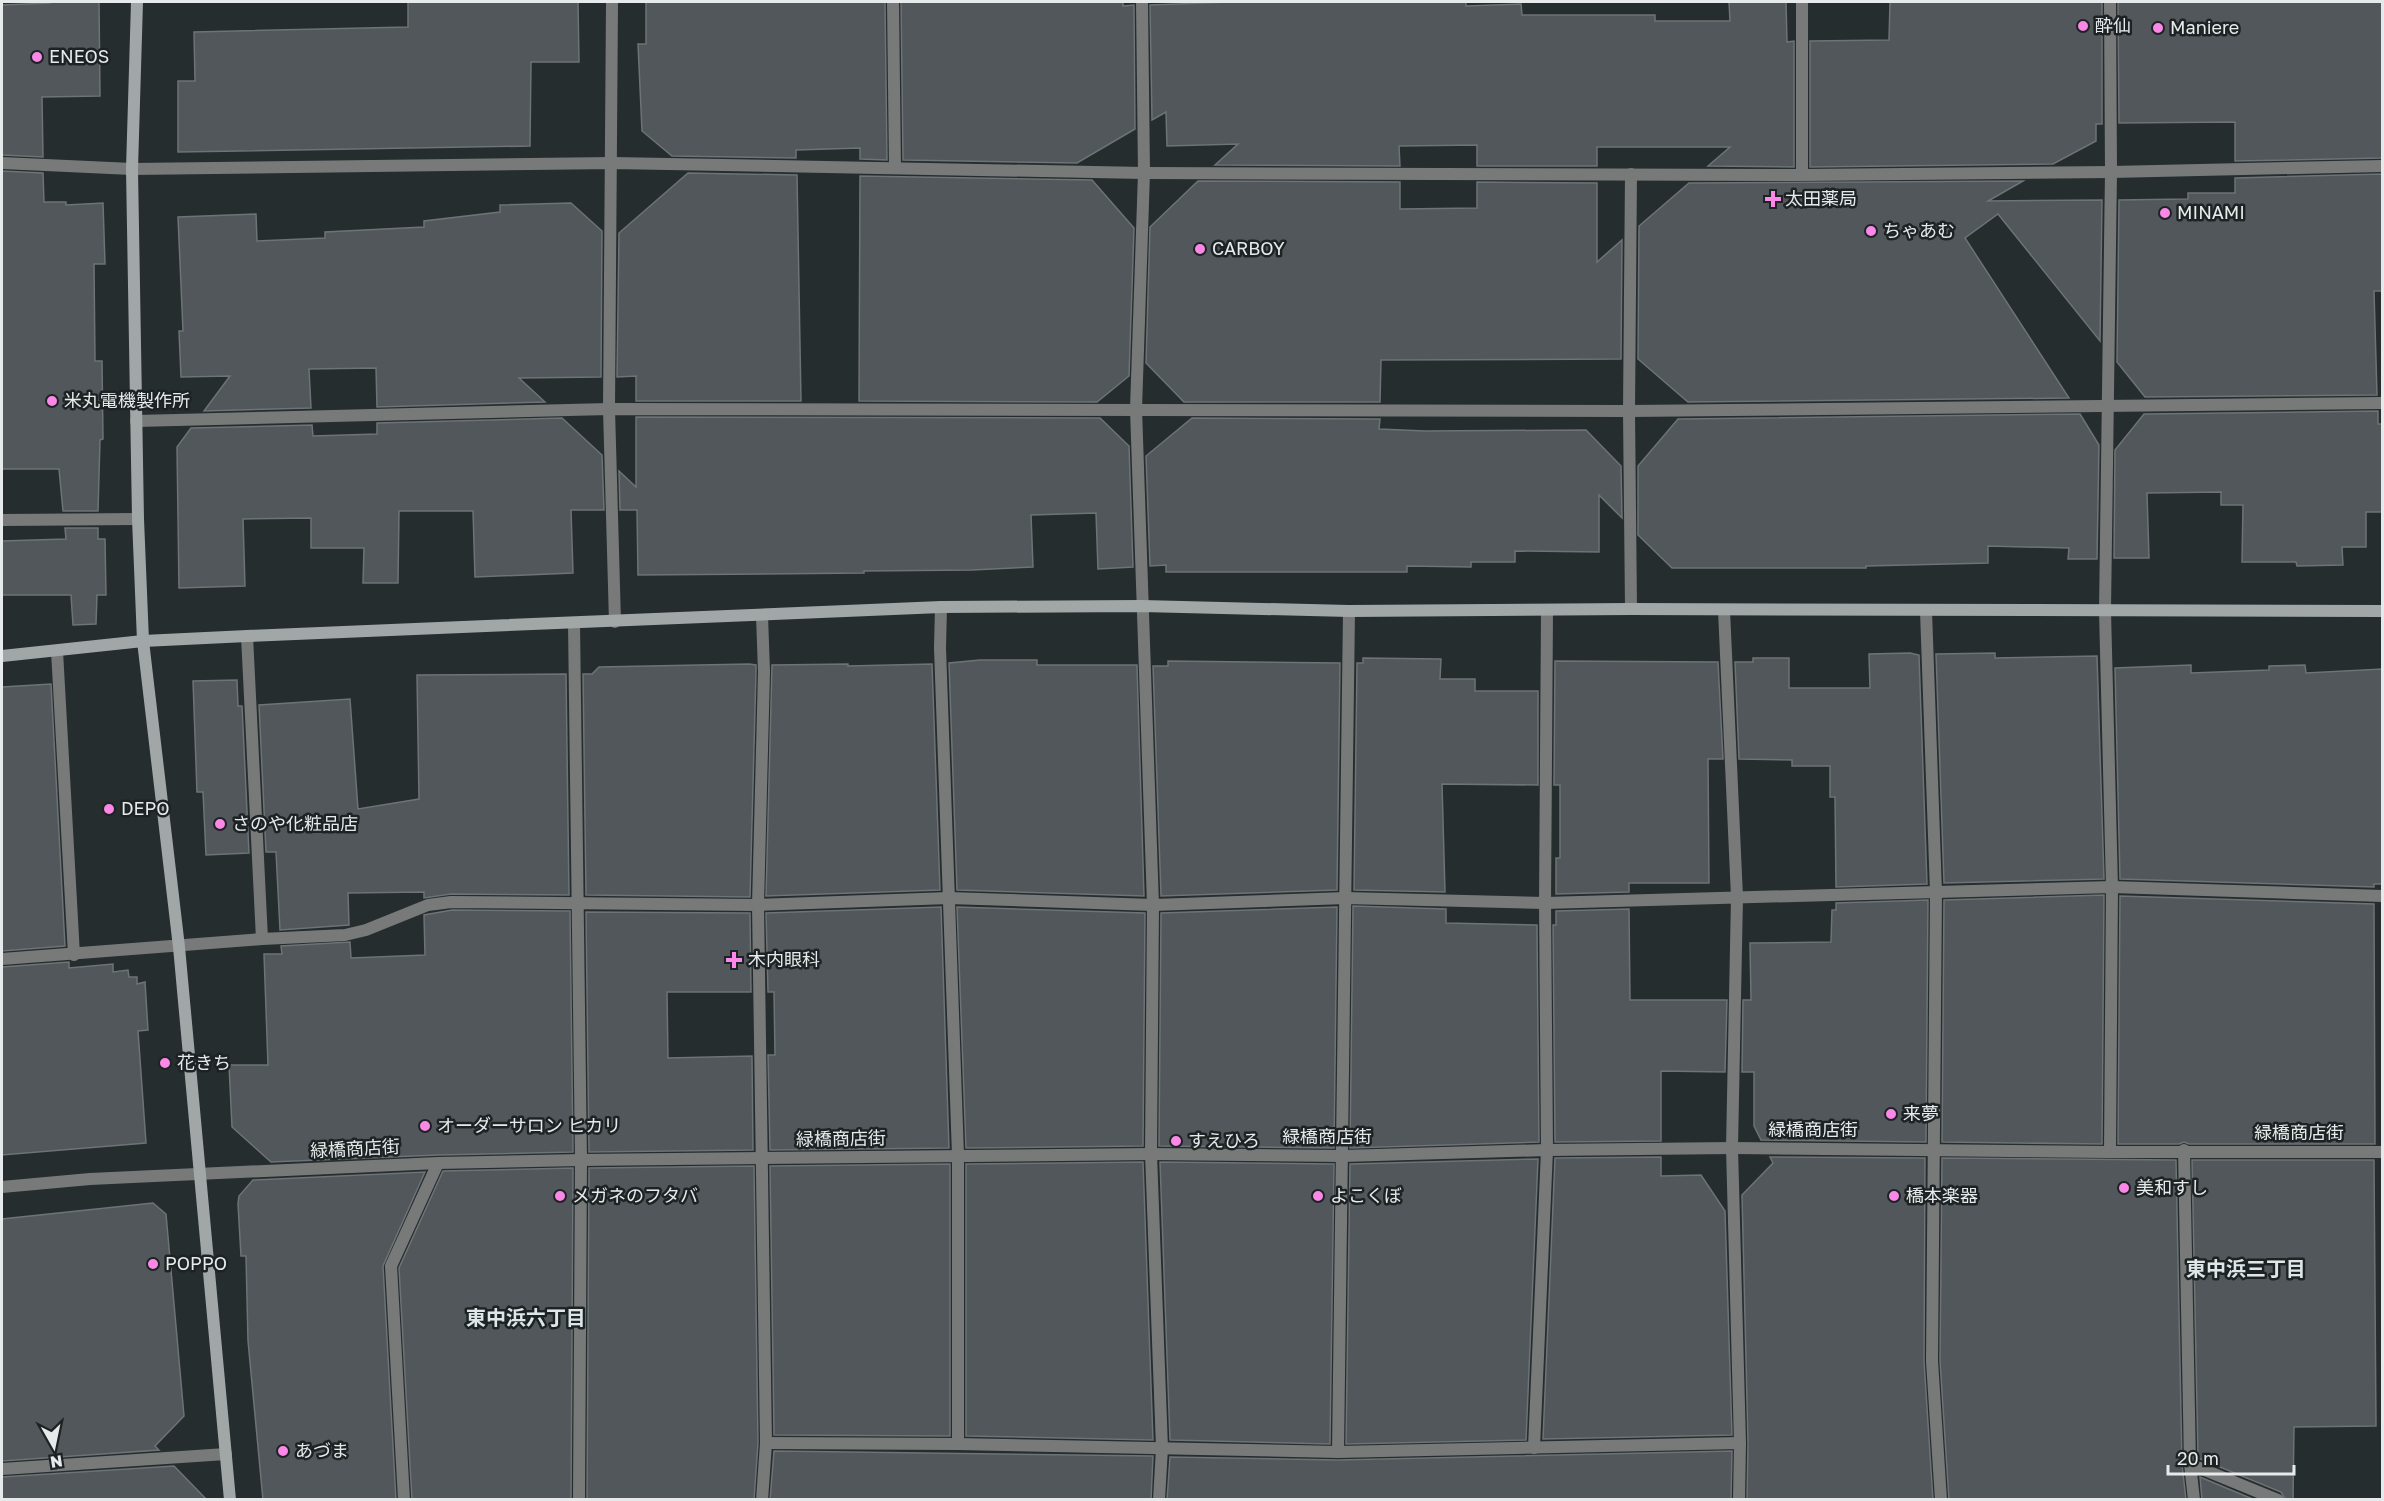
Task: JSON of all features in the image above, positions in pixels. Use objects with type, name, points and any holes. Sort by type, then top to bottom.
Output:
[{"type":"street","points":[[137,2],[132,169],[138,519],[143,641],[179,947],[230,1500]]},
{"type":"street","points":[[612,2],[613,163],[609,409],[615,622]]},
{"type":"street","points":[[893,2],[895,168]]},
{"type":"street","points":[[1143,2],[1143,173],[1136,409],[1153,905],[1151,1154],[1162,1448],[1159,1500]]},
{"type":"street","points":[[1802,2],[1802,175]]},
{"type":"street","points":[[2110,2],[2111,171],[2105,611],[2112,887],[2110,1152]]},
{"type":"street","points":[[2,164],[132,169],[613,163],[1143,173],[1802,175],[2382,165]]},
{"type":"street","points":[[1631,174],[1629,411],[1631,609]]},
{"type":"street","points":[[136,421],[609,409],[1629,411],[2382,403]]},
{"type":"street","points":[[2,520],[138,519]]},
{"type":"street","points":[[2,656],[143,641],[941,607],[1142,606],[1349,611],[1631,609],[2382,612]]},
{"type":"street","points":[[941,607],[940,648],[958,1155],[958,1444]]},
{"type":"street","points":[[1534,1448],[1547,1150],[1545,903],[1547,610]]},
{"type":"street","points":[[1724,610],[1737,897],[1732,1148],[1740,1443],[1739,1500]]},
{"type":"street","points":[[1338,1452],[1349,611]]},
{"type":"street","points":[[1926,611],[1936,892],[1932,1149],[1932,1361],[1941,1500]]},
{"type":"street","points":[[762,615],[764,672],[758,905],[766,1443],[762,1500]]},
{"type":"street","points":[[574,623],[581,1160],[579,1500]]},
{"type":"street","points":[[247,636],[262,939]]},
{"type":"street","points":[[57,651],[74,955]]},
{"type":"street","points":[[2,959],[262,939],[345,935],[366,930],[428,905],[451,902],[758,905],[949,898],[1153,905],[1345,898],[1545,903],[2112,887],[2382,896]]},
{"type":"street","name":"緑橋商店街","points":[[2,1187],[90,1179],[581,1160],[958,1155],[1343,1156],[1547,1150],[1732,1148],[2382,1152]]},
{"type":"street","points":[[2184,1150],[2190,1464],[2194,1500]]},
{"type":"street","points":[[404,1500],[391,1266],[438,1164]]},
{"type":"street","points":[[766,1443],[958,1444],[1338,1452],[1740,1443]]},
{"type":"street","points":[[2,1468],[226,1454]]},
{"type":"street","points":[[2190,1464],[2278,1500]]},
{"type":"building","points":[[99,2],[100,96],[42,97],[43,157],[2,155],[2,5]]},
{"type":"building","points":[[408,2],[578,2],[579,62],[531,62],[530,146],[178,152],[178,81],[195,81],[194,32],[408,27]]},
{"type":"building","points":[[646,2],[885,2],[887,160],[860,159],[860,148],[796,150],[796,158],[672,156],[642,131],[638,44],[646,44]]},
{"type":"building","points":[[901,2],[1123,2],[1123,6],[1134,5],[1135,129],[1077,163],[903,160]]},
{"type":"building","points":[[1231,2],[1466,2],[1466,6],[1521,4],[1522,15],[1655,15],[1655,21],[1730,21],[1729,2],[1786,2],[1787,42],[1794,41],[1794,167],[1708,166],[1730,147],[1597,147],[1597,166],[1477,166],[1477,145],[1399,146],[1400,166],[1215,165],[1238,144],[1167,146],[1166,112],[1152,120],[1150,5]]},
{"type":"building","points":[[1890,2],[2102,2],[2102,124],[2096,124],[2096,141],[2053,164],[1810,167],[1810,41],[1889,40]]},
{"type":"building","points":[[2118,2],[2382,2],[2382,158],[2235,161],[2235,122],[2119,123]]},
{"type":"building","points":[[2,171],[43,173],[44,202],[66,202],[66,205],[103,203],[105,264],[94,264],[95,361],[102,361],[103,439],[100,440],[98,511],[63,511],[59,469],[2,469]]},
{"type":"building","points":[[688,173],[797,175],[801,401],[636,401],[636,376],[617,377],[619,233]]},
{"type":"building","points":[[2382,174],[2382,291],[2374,291],[2377,395],[2145,397],[2117,362],[2119,200],[2188,199],[2188,193],[2235,193],[2235,178]]},
{"type":"building","points":[[860,176],[1092,180],[1134,228],[1129,376],[1097,402],[859,401]]},
{"type":"building","points":[[1198,181],[1400,182],[1400,209],[1477,208],[1477,182],[1597,183],[1597,262],[1622,240],[1621,359],[1381,360],[1380,402],[1184,402],[1146,363],[1150,227]]},
{"type":"building","points":[[2023,181],[1988,201],[2102,200],[2100,341],[1998,214],[1965,238],[2069,398],[1688,402],[1638,359],[1639,226],[1689,183]]},
{"type":"building","points":[[571,203],[602,231],[601,377],[519,378],[545,402],[377,407],[376,368],[309,369],[311,408],[204,411],[230,376],[181,377],[179,331],[183,331],[178,217],[256,214],[257,241],[325,238],[325,232],[424,227],[424,221],[500,212],[500,205]]},
{"type":"building","points":[[2378,411],[2378,424],[2382,424],[2382,512],[2366,512],[2366,547],[2342,547],[2343,565],[2297,566],[2296,562],[2242,562],[2243,505],[2221,505],[2221,492],[2147,493],[2149,558],[2114,558],[2115,450],[2144,414]]},
{"type":"building","points":[[2080,414],[2099,445],[2097,559],[2068,559],[2069,548],[1988,546],[1988,563],[1866,566],[1866,568],[1672,568],[1638,535],[1638,466],[1678,419]]},
{"type":"building","points":[[636,417],[1100,418],[1129,446],[1133,567],[1098,569],[1096,513],[1031,515],[1033,567],[864,571],[864,573],[638,575],[637,510],[620,510],[619,471],[636,487]]},
{"type":"building","points":[[562,418],[602,455],[604,510],[571,510],[573,573],[475,577],[473,511],[399,511],[398,583],[363,583],[364,548],[311,548],[311,518],[243,519],[245,586],[179,588],[177,447],[191,428],[312,425],[313,436],[377,434],[377,423]]},
{"type":"building","points":[[1192,418],[1380,419],[1379,429],[1425,431],[1586,430],[1621,466],[1622,518],[1599,495],[1599,552],[1515,551],[1515,562],[1471,562],[1471,567],[1407,566],[1407,572],[1166,572],[1166,565],[1150,566],[1146,456]]},
{"type":"building","points":[[65,528],[98,528],[98,539],[105,539],[106,595],[97,595],[96,624],[73,625],[71,595],[2,595],[2,541],[66,539]]},
{"type":"building","points":[[1910,653],[1919,655],[1927,884],[1836,887],[1835,797],[1830,797],[1830,766],[1792,766],[1792,760],[1739,759],[1735,662],[1753,662],[1753,658],[1789,658],[1789,688],[1870,688],[1869,654]]},
{"type":"building","points":[[1995,653],[1995,658],[2097,656],[2104,879],[1944,883],[1936,654]]},
{"type":"building","points":[[1363,658],[1441,659],[1440,679],[1475,679],[1475,691],[1538,691],[1538,785],[1442,784],[1445,892],[1354,890],[1357,663],[1363,663]]},
{"type":"building","points":[[980,660],[1037,660],[1037,665],[1137,665],[1144,896],[957,890],[949,663]]},
{"type":"building","points":[[1168,661],[1340,663],[1337,890],[1161,896],[1153,666],[1168,666]]},
{"type":"building","points":[[1555,661],[1718,662],[1723,759],[1708,759],[1709,883],[1629,883],[1629,892],[1556,894],[1556,858],[1560,858],[1560,785],[1554,785]]},
{"type":"building","points":[[848,664],[848,666],[932,664],[940,890],[766,896],[772,665]]},
{"type":"building","points":[[756,665],[750,897],[586,895],[583,674],[592,674],[599,667]]},
{"type":"building","points":[[2191,665],[2191,673],[2269,670],[2269,666],[2305,665],[2306,673],[2382,669],[2382,884],[2374,884],[2374,887],[2120,879],[2115,668]]},
{"type":"building","points":[[566,674],[569,895],[451,894],[424,898],[424,892],[348,893],[349,925],[280,930],[276,852],[266,852],[259,705],[350,699],[358,809],[419,799],[417,675]]},
{"type":"building","points":[[237,680],[238,706],[242,706],[249,853],[206,855],[203,792],[197,792],[193,681]]},
{"type":"building","points":[[51,684],[65,946],[2,951],[2,687]]},
{"type":"building","points":[[2104,895],[2102,1144],[1942,1142],[1944,900]]},
{"type":"building","points":[[2120,896],[2374,904],[2375,1144],[2189,1144],[2184,1142],[2179,1144],[2118,1144]]},
{"type":"building","points":[[1928,900],[1926,1142],[1761,1140],[1754,1126],[1754,1072],[1742,1072],[1743,1000],[1751,1000],[1750,943],[1831,942],[1832,910],[1836,910],[1836,903]]},
{"type":"building","points":[[1353,906],[1446,909],[1446,923],[1537,925],[1539,1142],[1350,1148]]},
{"type":"building","points":[[941,907],[949,1148],[770,1150],[768,1055],[775,1055],[774,992],[768,992],[766,913]]},
{"type":"building","points":[[957,907],[1145,913],[1143,1146],[966,1148]]},
{"type":"building","points":[[1337,907],[1334,1148],[1159,1146],[1161,913]]},
{"type":"building","points":[[1629,909],[1630,1000],[1727,1000],[1725,1072],[1661,1071],[1661,1141],[1555,1142],[1553,925],[1556,925],[1556,911]]},
{"type":"building","points":[[452,910],[570,911],[573,1152],[271,1162],[232,1127],[229,1065],[268,1065],[264,954],[282,954],[281,946],[350,942],[351,958],[425,955],[424,915]]},
{"type":"building","points":[[586,912],[750,913],[751,992],[667,992],[668,1058],[752,1056],[753,1150],[589,1152]]},
{"type":"building","points":[[69,962],[69,968],[113,964],[113,972],[128,970],[129,977],[137,977],[137,984],[145,982],[148,1030],[138,1031],[146,1143],[2,1155],[2,967]]},
{"type":"building","points":[[1661,1157],[1661,1176],[1701,1175],[1725,1211],[1732,1435],[1543,1439],[1555,1158]]},
{"type":"building","points":[[1770,1157],[1925,1158],[1924,1361],[1933,1500],[1747,1500],[1748,1443],[1742,1195],[1773,1163]]},
{"type":"building","points":[[1942,1158],[2176,1160],[2182,1464],[2186,1500],[1949,1500],[1940,1361]]},
{"type":"building","points":[[1538,1159],[1526,1440],[1346,1444],[1350,1164]]},
{"type":"building","points":[[2192,1160],[2374,1160],[2376,1426],[2294,1427],[2293,1500],[2286,1500],[2281,1492],[2198,1458]]},
{"type":"building","points":[[1143,1162],[1153,1440],[966,1436],[966,1164]]},
{"type":"building","points":[[1160,1162],[1334,1164],[1330,1444],[1170,1440]]},
{"type":"building","points":[[950,1164],[950,1436],[774,1435],[770,1166]]},
{"type":"building","points":[[754,1166],[758,1443],[754,1500],[587,1500],[589,1168]]},
{"type":"building","points":[[573,1168],[571,1500],[412,1500],[399,1268],[443,1171]]},
{"type":"building","points":[[425,1172],[383,1266],[396,1500],[263,1500],[248,1341],[246,1256],[241,1256],[239,1196],[253,1180]]},
{"type":"building","points":[[153,1203],[166,1214],[184,1416],[155,1446],[159,1450],[2,1461],[2,1219]]},
{"type":"building","points":[[774,1451],[1153,1456],[1151,1500],[770,1500]]},
{"type":"building","points":[[1732,1451],[1731,1500],[1167,1500],[1170,1457],[1338,1460]]},
{"type":"building","points":[[174,1466],[207,1500],[2,1500],[2,1477]]},
{"type":"building","points":[[2200,1477],[2255,1500],[2202,1500]]},
{"type":"place","name":"酔仙","points":[[2083,26]]},
{"type":"place","name":"Maniere","points":[[2158,28]]},
{"type":"place","name":"ENEOS","points":[[37,57]]},
{"type":"place","name":"太田薬局","points":[[1773,199]]},
{"type":"place","name":"MINAMI","points":[[2165,213]]},
{"type":"place","name":"ちゃあむ","points":[[1871,231]]},
{"type":"place","name":"CARBOY","points":[[1200,249]]},
{"type":"place","name":"米丸電機製作所","points":[[52,401]]},
{"type":"place","name":"DEPO","points":[[109,809]]},
{"type":"place","name":"さのや化粧品店","points":[[220,824]]},
{"type":"place","name":"木内眼科","points":[[734,960]]},
{"type":"place","name":"花きち","points":[[165,1063]]},
{"type":"place","name":"来夢","points":[[1891,1114]]},
{"type":"place","name":"オーダーサロン ヒカリ","points":[[425,1126]]},
{"type":"place","name":"すえひろ","points":[[1176,1141]]},
{"type":"place","name":"美和すし","points":[[2124,1188]]},
{"type":"place","name":"メガネのフタバ","points":[[560,1196]]},
{"type":"place","name":"よこくぼ","points":[[1318,1196]]},
{"type":"place","name":"橋本楽器","points":[[1894,1196]]},
{"type":"place","name":"POPPO","points":[[153,1264]]},
{"type":"place","name":"あづま","points":[[283,1451]]},
{"type":"district","name":"東中浜三丁目","points":[[2246,1269]]},
{"type":"district","name":"東中浜六丁目","points":[[526,1318]]}]
